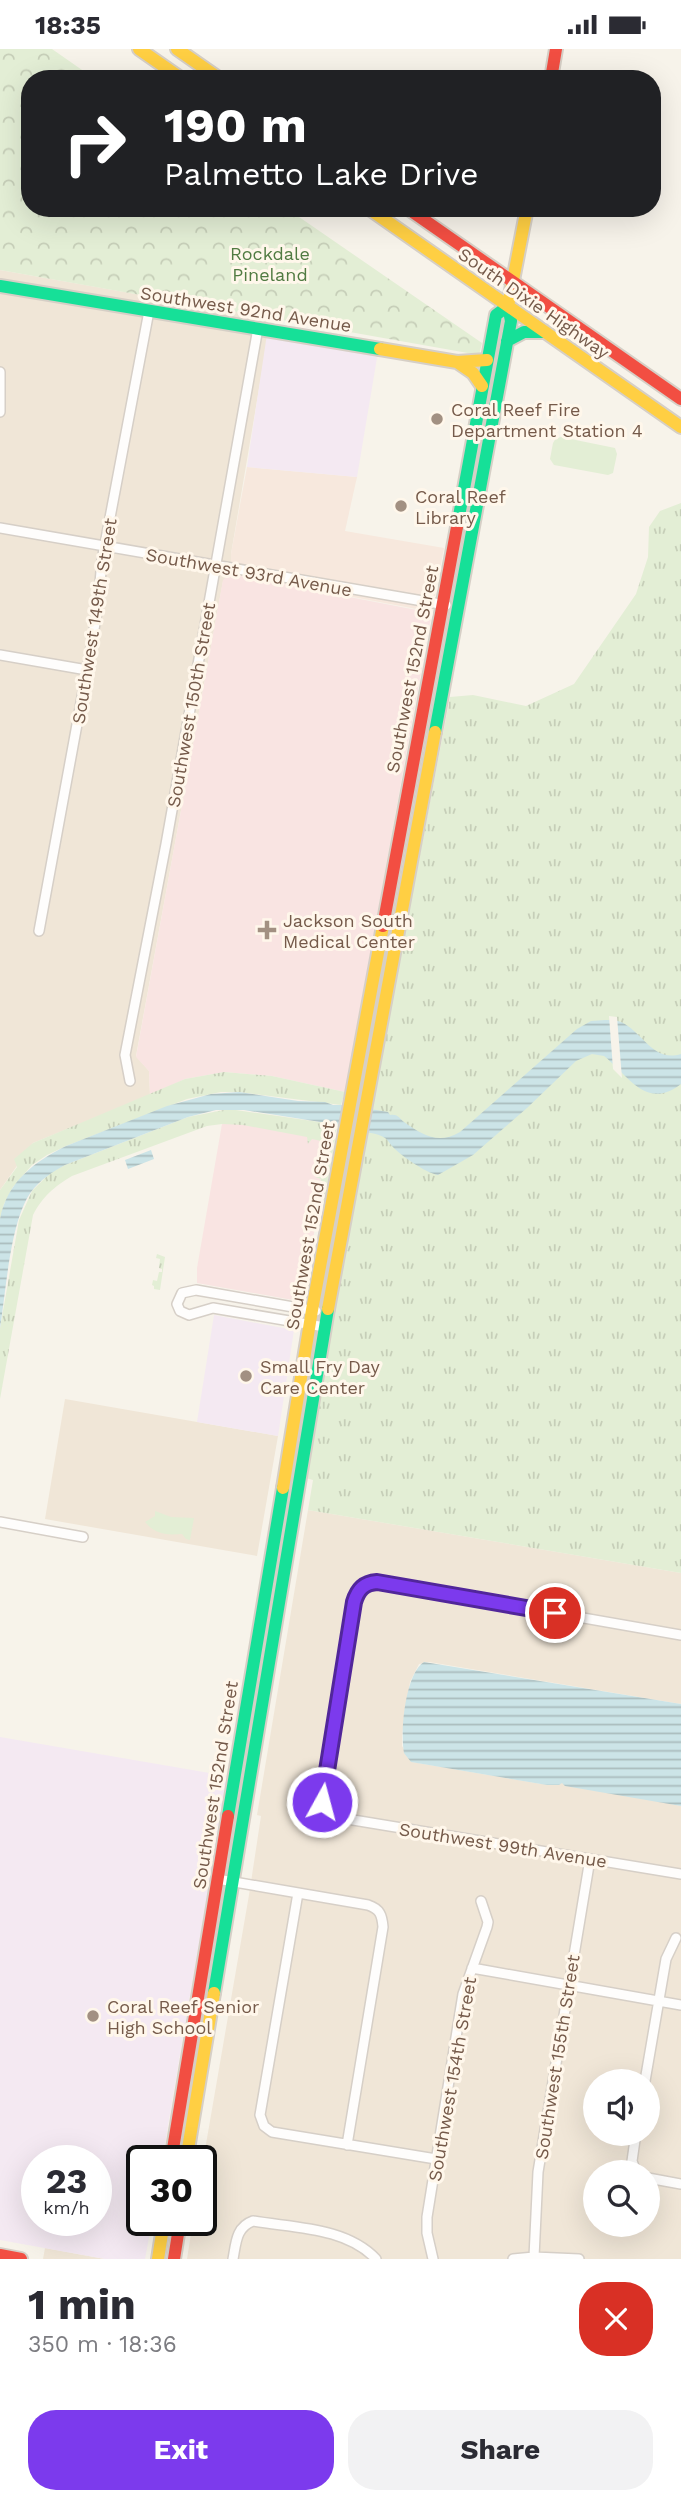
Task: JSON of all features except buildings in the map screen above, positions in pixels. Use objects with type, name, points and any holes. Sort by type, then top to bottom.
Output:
[{"type":"main road","points":[[139,49],[169,70]]},
{"type":"main road","points":[[177,49],[207,70]]},
{"type":"main road","points":[[552,70],[556,49]]},
{"type":"main road","name":"South Dixie Highway","points":[[381,217],[681,427]]},
{"type":"main road","name":"South Dixie Highway","points":[[420,217],[681,399]]},
{"type":"main road","name":"Southwest 152nd Street","points":[[189,2145],[327,1313],[511,321],[508,306],[525,217]]},
{"type":"main road","name":"Southwest 92nd Avenue","points":[[0,286],[457,362],[487,360]]},
{"type":"main road","name":"Southwest 152nd Street","points":[[174,2145],[309,1324],[487,360],[496,316],[508,306]]},
{"type":"main road","points":[[507,341],[530,330],[547,333]]},
{"type":"main road","points":[[457,362],[473,373],[482,386]]},
{"type":"main road","points":[[469,469],[481,481]]},
{"type":"main road","points":[[158,2259],[162,2236]]},
{"type":"main road","points":[[174,2259],[178,2236]]},
{"type":"main road","points":[[0,2255],[21,2259]]},
{"type":"street","name":"Southwest 149th Street","points":[[39,931],[87,670],[105,546],[149,311]]},
{"type":"street","name":"Southwest 150th Street","points":[[130,1081],[125,1055],[258,328]]},
{"type":"street","points":[[0,372],[0,412]]},
{"type":"street","name":"Southwest 93rd Avenue","points":[[0,528],[442,606],[458,605]]},
{"type":"street","points":[[0,655],[87,670]]},
{"type":"street","points":[[325,1327],[214,1308],[189,1315],[180,1311],[177,1300],[182,1293],[196,1290],[327,1313]]},
{"type":"street","points":[[0,1523],[83,1537]]},
{"type":"street","name":"Southwest 99th Avenue","points":[[681,1635],[377,1582],[364,1585],[358,1591],[354,1602],[322,1793],[322,1802],[334,1817],[681,1874]]},
{"type":"street","name":"Southwest 155th Street","points":[[534,2257],[536,2188],[590,1859]]},
{"type":"street","points":[[217,1879],[368,1905],[379,1911],[383,1927],[346,2145]]},
{"type":"street","points":[[298,1893],[260,2115],[264,2126],[272,2132],[436,2159]]},
{"type":"street","name":"Southwest 154th Street","points":[[433,2259],[426,2222],[463,1994],[488,1922],[481,1901]]},
{"type":"street","points":[[647,2069],[666,1959],[676,1938]]},
{"type":"street","points":[[472,1968],[681,2005]]},
{"type":"street","points":[[660,2180],[681,2184]]},
{"type":"street","points":[[233,2259],[238,2234],[243,2226],[253,2221],[330,2233],[358,2244],[376,2259]]},
{"type":"street","points":[[513,2259],[579,2259]]},
{"type":"shaded area","points":[[0,270],[271,318],[231,554],[231,574],[223,581],[136,1056],[149,1071],[150,1095],[33,1143],[0,1190]]},
{"type":"shaded area","points":[[267,334],[378,352],[357,477],[247,467]]},
{"type":"shaded area","points":[[247,467],[357,477],[345,531],[444,548],[431,617],[427,611],[231,574],[231,554]]},
{"type":"shaded area","name":"Jackson South Medical Center","points":[[231,574],[427,612],[431,617],[345,1092],[272,1076],[224,1072],[185,1079],[150,1095],[149,1071],[136,1057],[223,580]]},
{"type":"shaded area","points":[[222,1124],[252,1124],[329,1140],[309,1264],[300,1298],[293,1300],[197,1283],[197,1268]]},
{"type":"shaded area","name":"Small Fry Day Care Center","points":[[214,1315],[294,1330],[278,1436],[197,1422]]},
{"type":"shaded area","points":[[65,1399],[278,1436],[257,1556],[45,1519]]},
{"type":"shaded area","points":[[308,1510],[681,1573],[681,1704],[429,1662],[419,1664],[410,1682],[402,1746],[412,1762],[547,1785],[562,1782],[681,1806],[681,2259],[187,2259],[191,2236],[217,2236],[217,2145],[206,2145],[261,1816],[257,1815]]},
{"type":"shaded area","name":"Coral Reef Senior High School","points":[[0,1737],[227,1776],[165,2145],[126,2145],[126,2236],[149,2236],[145,2259],[105,2259],[0,2240]]},
{"type":"shaded area","points":[[45,2248],[105,2259],[43,2259]]},
{"type":"green space","name":"Rockdale Pineland","points":[[0,49],[52,49],[82,70],[21,70],[21,217],[299,217],[482,343],[479,355],[0,270]]},
{"type":"green space","points":[[556,438],[615,448],[617,454],[613,473],[608,475],[554,465],[550,459],[553,443]]},
{"type":"green space","points":[[681,503],[681,1573],[308,1510],[313,1480],[306,1478],[354,1200],[450,697],[473,695],[526,706],[574,684],[636,594],[648,557],[649,527],[660,511]]},
{"type":"green space","points":[[224,1072],[272,1076],[345,1092],[341,1105],[239,1092],[221,1092],[187,1099],[47,1155],[32,1165],[13,1187],[0,1219],[0,1190],[17,1167],[14,1159],[33,1143],[185,1079]]},
{"type":"green space","points":[[229,1109],[333,1124],[337,1127],[323,1210],[316,1208],[321,1179],[315,1177],[321,1176],[326,1147],[320,1145],[321,1141],[312,1139],[308,1144],[307,1137],[243,1125],[207,1126],[72,1176],[41,1202],[33,1215],[0,1399],[0,1328],[19,1220],[32,1191],[51,1172],[65,1165],[188,1117]]},
{"type":"green space","points":[[157,1254],[165,1257],[160,1290],[154,1289],[152,1285],[153,1280],[157,1281],[159,1272],[162,1272]]},
{"type":"green space","points":[[155,1511],[171,1517],[194,1518],[190,1540],[182,1534],[162,1533],[149,1526],[145,1522],[155,1516]]},
{"type":"water","points":[[591,1021],[621,1022],[663,1054],[681,1054],[681,1084],[658,1094],[648,1092],[630,1081],[604,1056],[592,1054],[576,1061],[473,1155],[438,1175],[414,1163],[379,1135],[344,1130],[333,1124],[244,1110],[216,1110],[188,1117],[65,1165],[51,1173],[31,1192],[18,1220],[0,1328],[0,1219],[4,1206],[16,1184],[33,1166],[66,1146],[167,1106],[211,1094],[239,1092],[388,1112],[424,1134],[445,1138],[460,1132],[577,1029]]},
{"type":"water","points":[[151,1150],[154,1159],[128,1169],[125,1160]]},
{"type":"water","points":[[424,1662],[681,1704],[681,1806],[565,1786],[562,1783],[547,1785],[411,1762],[404,1753],[403,1744],[405,1704],[412,1678]]},
{"type":"pier","points":[[609,1016],[617,1017],[622,1078],[613,1069]]},
{"type":"traffic: fast","points":[[0,286],[380,349]]},
{"type":"traffic: fast","points":[[435,732],[511,321],[508,306],[496,315],[457,527]]},
{"type":"traffic: fast","points":[[507,341],[524,332],[543,332]]},
{"type":"traffic: fast","points":[[214,1993],[328,1309]]},
{"type":"traffic: fast","points":[[228,1816],[283,1488]]},
{"type":"traffic: slow","points":[[139,49],[169,70]]},
{"type":"traffic: slow","points":[[177,49],[207,70]]},
{"type":"traffic: slow","points":[[381,217],[681,427]]},
{"type":"traffic: slow","points":[[508,306],[525,217]]},
{"type":"traffic: slow","points":[[380,349],[457,362],[487,360]]},
{"type":"traffic: slow","points":[[457,362],[473,373],[482,386]]},
{"type":"traffic: slow","points":[[328,1309],[435,732]]},
{"type":"traffic: slow","points":[[283,1488],[312,1310],[383,926]]},
{"type":"traffic: slow","points":[[189,2145],[214,1993]]},
{"type":"traffic: slow","points":[[158,2259],[162,2236]]},
{"type":"traffic: jam","points":[[552,70],[556,49]]},
{"type":"traffic: jam","points":[[420,217],[681,399]]},
{"type":"traffic: jam","points":[[383,926],[457,527]]},
{"type":"traffic: jam","points":[[174,2145],[228,1816]]},
{"type":"traffic: jam","points":[[174,2259],[178,2236]]},
{"type":"traffic: jam","points":[[0,2255],[21,2259]]},
{"type":"place","name":"Coral Reef Fire Department Station 4","points":[[437,419]]},
{"type":"place","name":"Coral Reef Library","points":[[401,506]]},
{"type":"place","name":"Jackson South Medical Center","points":[[267,930]]},
{"type":"place","name":"Small Fry Day Care Center","points":[[246,1376]]},
{"type":"place","name":"Coral Reef Senior High School","points":[[93,2016]]},
{"type":"route","points":[[322,1802],[354,1602],[358,1591],[364,1585],[377,1582],[555,1613]]}]
